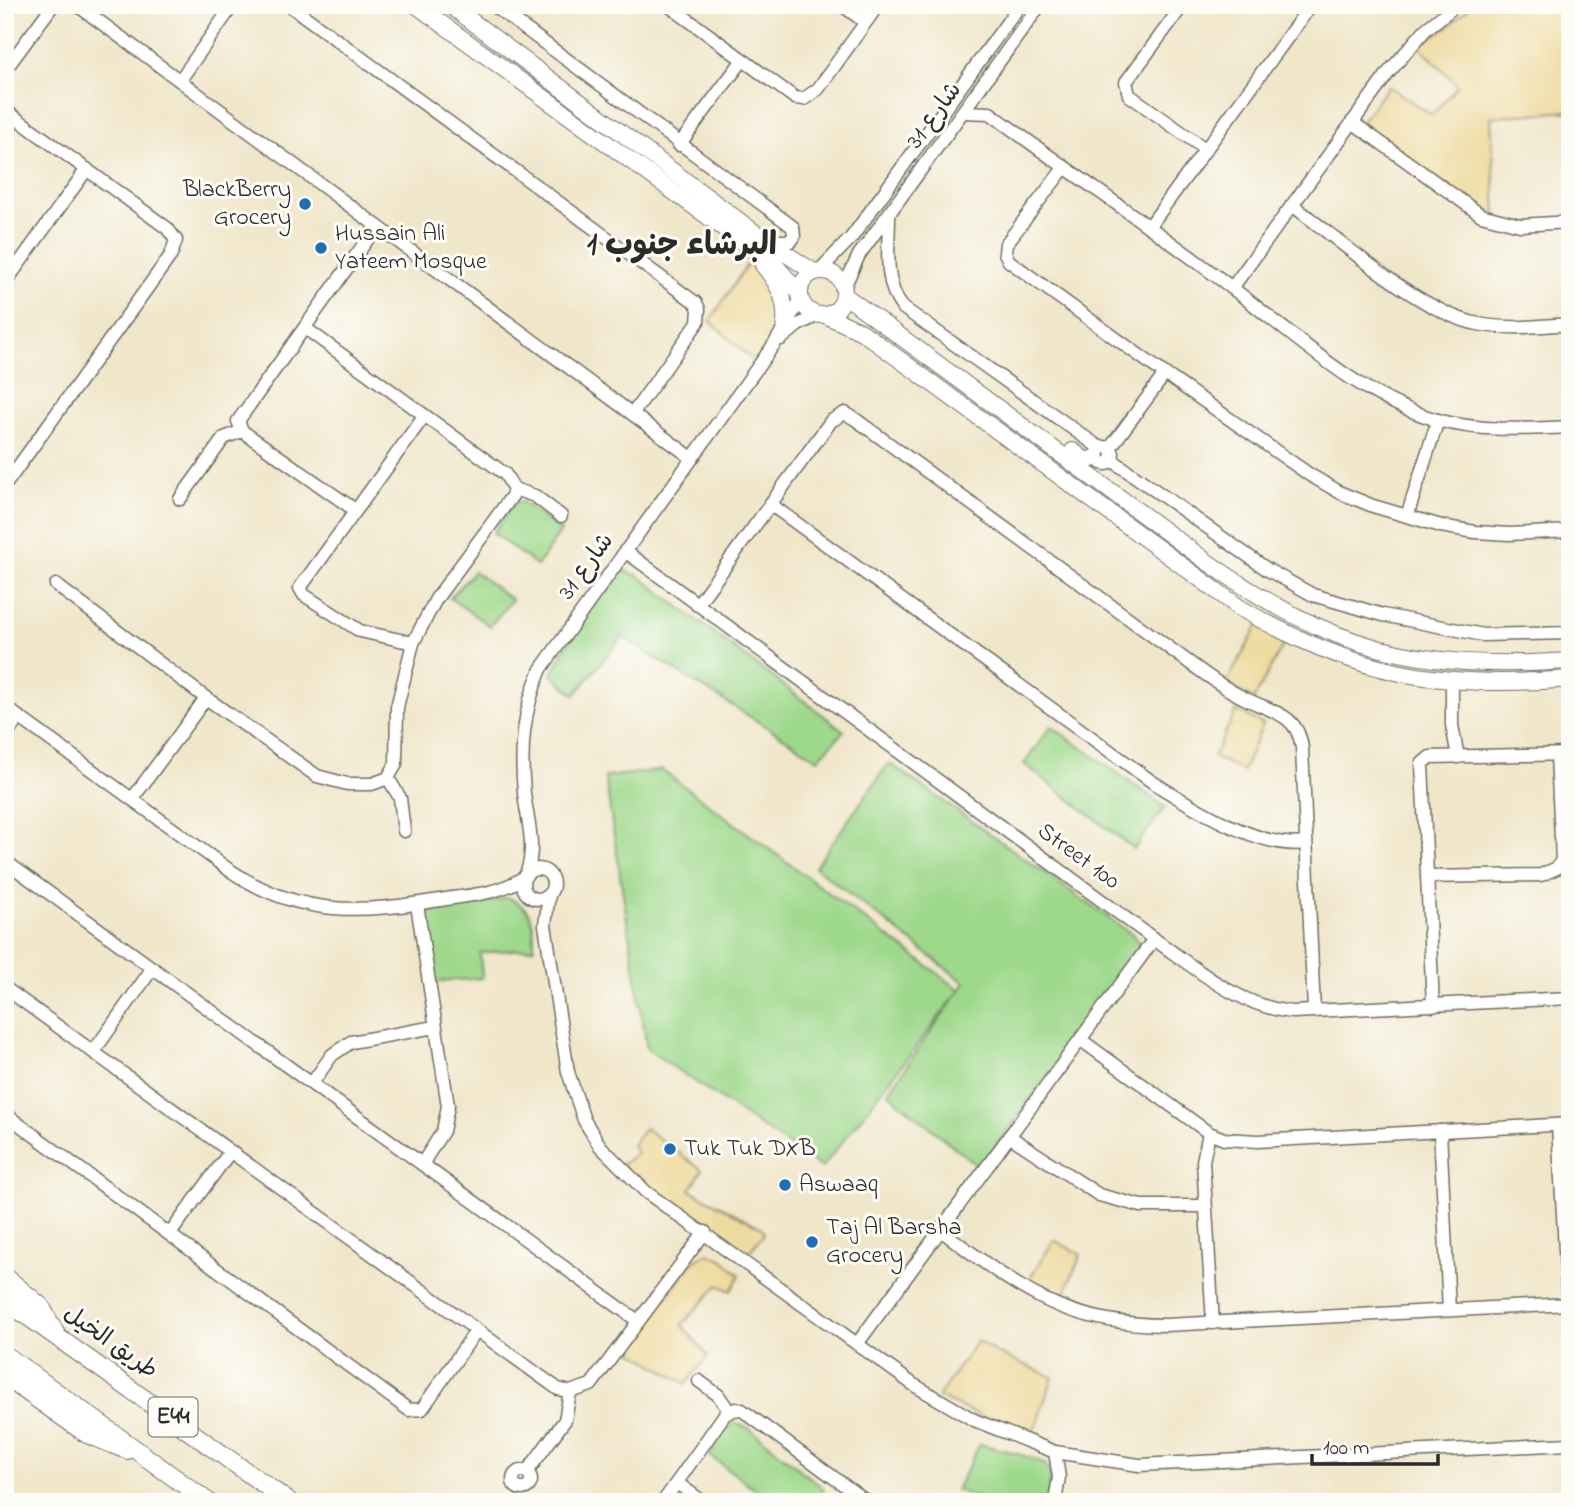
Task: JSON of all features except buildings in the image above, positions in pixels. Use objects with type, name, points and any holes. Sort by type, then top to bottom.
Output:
[{"type":"highway","points":[[5,1277],[41,1307],[56,1335]]},
{"type":"highway","name":"طريق الخيل","points":[[5,1300],[289,1502]]},
{"type":"highway","name":"E44","points":[[5,1355],[208,1502]]},
{"type":"highway","points":[[5,1376],[87,1434],[117,1447],[139,1451]]},
{"type":"main road","points":[[416,5],[750,250],[776,266],[806,308],[862,332],[1250,615],[1304,643],[1341,658],[1401,674],[1452,680],[1525,683],[1570,679]]},
{"type":"main road","points":[[450,5],[766,241],[817,271],[835,274],[844,291],[987,401],[1246,589],[1307,623],[1365,645],[1428,659],[1484,664],[1570,661]]},
{"type":"main road","points":[[454,33],[464,23],[503,50],[514,52]]},
{"type":"main road","points":[[750,250],[781,289],[785,299],[785,326]]},
{"type":"main road","points":[[800,296],[803,281],[817,271]]},
{"type":"main road","points":[[822,315],[836,310],[844,291]]},
{"type":"main road","points":[[987,401],[1000,399],[1009,404],[1086,461],[1105,453]]},
{"type":"street","points":[[5,70],[53,5]]},
{"type":"street","points":[[77,5],[634,412],[692,458]]},
{"type":"street","points":[[180,80],[233,5]]},
{"type":"street","points":[[289,5],[696,303],[699,309],[698,322],[634,412]]},
{"type":"street","points":[[493,5],[793,227],[794,237],[791,241],[766,241]]},
{"type":"street","points":[[668,5],[795,99],[804,99],[818,89],[878,5]]},
{"type":"street","points":[[681,5],[702,29]]},
{"type":"street","points":[[842,5],[865,22]]},
{"type":"street","name":"شارع 31","points":[[817,271],[846,244],[1020,5]]},
{"type":"street","name":"شارع 31","points":[[844,291],[859,255],[1040,5]]},
{"type":"street","points":[[1183,5],[1126,82],[1125,89],[1205,149]]},
{"type":"street","points":[[1149,228],[1311,5]]},
{"type":"street","points":[[1233,288],[1407,49],[1456,5]]},
{"type":"street","points":[[679,145],[742,61]]},
{"type":"street","points":[[980,90],[990,113],[1356,380],[1408,409],[1438,420],[1496,430],[1570,427]]},
{"type":"street","points":[[5,110],[173,233],[175,248],[5,485]]},
{"type":"street","points":[[964,112],[990,113]]},
{"type":"street","points":[[1352,122],[1481,215],[1520,225],[1570,222]]},
{"type":"street","points":[[1064,168],[1006,244],[1005,253],[1009,261],[1165,374],[1310,475],[1341,493],[1407,516],[1475,532],[1570,531]]},
{"type":"street","points":[[5,282],[87,169]]},
{"type":"street","points":[[1292,205],[1410,292],[1453,317],[1502,327],[1570,324]]},
{"type":"street","points":[[889,216],[889,272],[895,298],[902,307],[1268,570],[1313,596],[1383,615],[1483,635],[1570,633]]},
{"type":"street","points":[[355,510],[242,431],[240,416],[377,226]]},
{"type":"street","name":"شارع 31","points":[[546,871],[532,847],[524,796],[521,742],[531,692],[554,647],[775,344],[800,296]]},
{"type":"street","name":"شارع 31","points":[[775,344],[798,325],[822,315]]},
{"type":"street","points":[[56,585],[206,698],[317,776],[346,784],[372,784],[388,778],[396,764],[397,707],[413,643],[436,599],[513,496],[514,489],[505,474],[305,328]]},
{"type":"street","points":[[1105,453],[1165,374]]},
{"type":"street","points":[[697,605],[835,416],[845,414],[855,419],[1205,674],[1237,694],[1290,719],[1300,738],[1314,1011]]},
{"type":"street","points":[[413,643],[360,631],[304,595],[300,588],[424,416]]},
{"type":"street","points":[[1407,516],[1438,420]]},
{"type":"street","points":[[180,499],[224,438],[242,431]]},
{"type":"street","points":[[514,489],[536,496],[561,516]]},
{"type":"street","points":[[770,505],[1151,781],[1200,810],[1242,829],[1284,844],[1305,843]]},
{"type":"street","name":"Street 100","points":[[625,551],[1154,939],[1224,987],[1256,1005],[1274,1010],[1314,1011],[1570,998]]},
{"type":"street","points":[[1452,680],[1452,717],[1458,757]]},
{"type":"street","points":[[133,798],[206,698]]},
{"type":"street","points":[[5,708],[246,882],[287,900],[309,906],[353,910],[417,904],[498,890],[534,869],[546,871],[552,881],[545,925],[568,1072],[584,1119],[600,1146],[621,1170],[646,1192],[857,1344],[943,1404],[1005,1435],[1077,1458],[1127,1464],[1173,1465],[1570,1444]]},
{"type":"street","points":[[5,736],[19,718]]},
{"type":"street","points":[[1427,877],[1541,875],[1557,868],[1562,859],[1563,755],[1430,757],[1422,764],[1427,877],[1433,1006]]},
{"type":"street","points":[[388,778],[400,799],[404,831]]},
{"type":"street","name":"شارع 31","points":[[525,876],[532,847]]},
{"type":"street","points":[[5,861],[638,1321]]},
{"type":"street","points":[[525,876],[528,895],[545,925]]},
{"type":"street","points":[[498,890],[540,899],[549,894]]},
{"type":"street","points":[[417,904],[446,1093],[447,1118],[443,1131],[422,1164]]},
{"type":"street","points":[[857,1344],[1154,939]]},
{"type":"street","points":[[94,1052],[152,969]]},
{"type":"street","points":[[5,988],[558,1389],[570,1392],[591,1385],[705,1233]]},
{"type":"street","points":[[312,1083],[332,1055],[351,1042],[435,1027]]},
{"type":"street","points":[[942,1231],[1011,1283],[1059,1308],[1098,1320],[1139,1325],[1569,1304],[1564,1125],[1249,1141],[1224,1139],[1209,1133],[1081,1040]]},
{"type":"street","points":[[5,1114],[413,1411],[422,1409],[477,1331]]},
{"type":"street","points":[[1440,1131],[1449,1310]]},
{"type":"street","points":[[1209,1133],[1203,1161],[1213,1323]]},
{"type":"street","points":[[1009,1136],[1099,1195],[1141,1206],[1205,1206]]},
{"type":"street","points":[[170,1234],[230,1152]]},
{"type":"street","points":[[699,1381],[718,1395],[729,1411]]},
{"type":"street","points":[[527,1472],[565,1420],[570,1392]]},
{"type":"street","points":[[729,1411],[743,1410],[867,1502]]},
{"type":"street","points":[[663,1502],[729,1411]]},
{"type":"street","points":[[1055,1452],[1058,1485],[1055,1502]]},
{"type":"street","points":[[1058,1485],[1077,1458]]},
{"type":"street","points":[[677,1483],[703,1502]]},
{"type":"green space","points":[[522,502],[561,531],[537,566],[493,533],[514,503]]},
{"type":"green space","points":[[618,569],[637,575],[844,731],[818,759],[622,637],[575,695],[552,675],[573,632]]},
{"type":"green space","points":[[474,571],[512,600],[490,626],[450,598]]},
{"type":"green space","points":[[1051,726],[1165,807],[1134,849],[1024,764]]},
{"type":"green space","points":[[889,763],[1133,935],[1139,943],[1138,953],[980,1168],[888,1093],[965,983],[815,867]]},
{"type":"green space","points":[[662,770],[960,990],[822,1168],[647,1049],[605,777]]},
{"type":"green space","points":[[508,898],[517,902],[531,917],[534,948],[480,953],[482,978],[434,982],[423,920],[428,912]]},
{"type":"green space","points":[[735,1423],[749,1428],[824,1489],[815,1502],[773,1502],[710,1456],[723,1431]]},
{"type":"green space","points":[[980,1444],[1044,1464],[1050,1476],[1047,1502],[989,1502],[956,1490]]},
{"type":"sand","points":[[1472,5],[1570,5],[1570,111],[1491,117],[1496,214],[1473,205],[1360,124],[1388,86],[1432,115],[1458,85],[1418,45],[1448,27]]},
{"type":"sand","points":[[748,263],[769,279],[778,293],[779,329],[756,363],[710,321]]},
{"type":"sand","points":[[1258,625],[1286,640],[1254,699],[1226,684]]},
{"type":"sand","points":[[1236,711],[1263,724],[1243,771],[1213,757]]},
{"type":"sand","points":[[645,1128],[702,1170],[690,1190],[762,1228],[764,1234],[744,1258],[621,1166],[637,1152],[632,1145]]},
{"type":"sand","points":[[1054,1240],[1081,1255],[1060,1304],[1024,1287]]},
{"type":"sand","points":[[708,1253],[722,1259],[740,1275],[731,1291],[718,1285],[682,1325],[708,1356],[686,1384],[627,1348],[694,1260]]},
{"type":"sand","points":[[977,1341],[999,1354],[1053,1377],[1031,1439],[938,1397]]},
{"type":"place","name":"BlackBerry Grocery","points":[[305,204]]},
{"type":"place","name":"Hussain Ali Yateem Mosque","points":[[321,248]]},
{"type":"place","name":"Tuk Tuk DXB","points":[[670,1149]]},
{"type":"place","name":"Aswaaq","points":[[785,1185]]},
{"type":"place","name":"Taj Al Barsha Grocery","points":[[812,1242]]},
{"type":"district","name":"البرشاء جنوب 1","points":[[682,246]]}]
